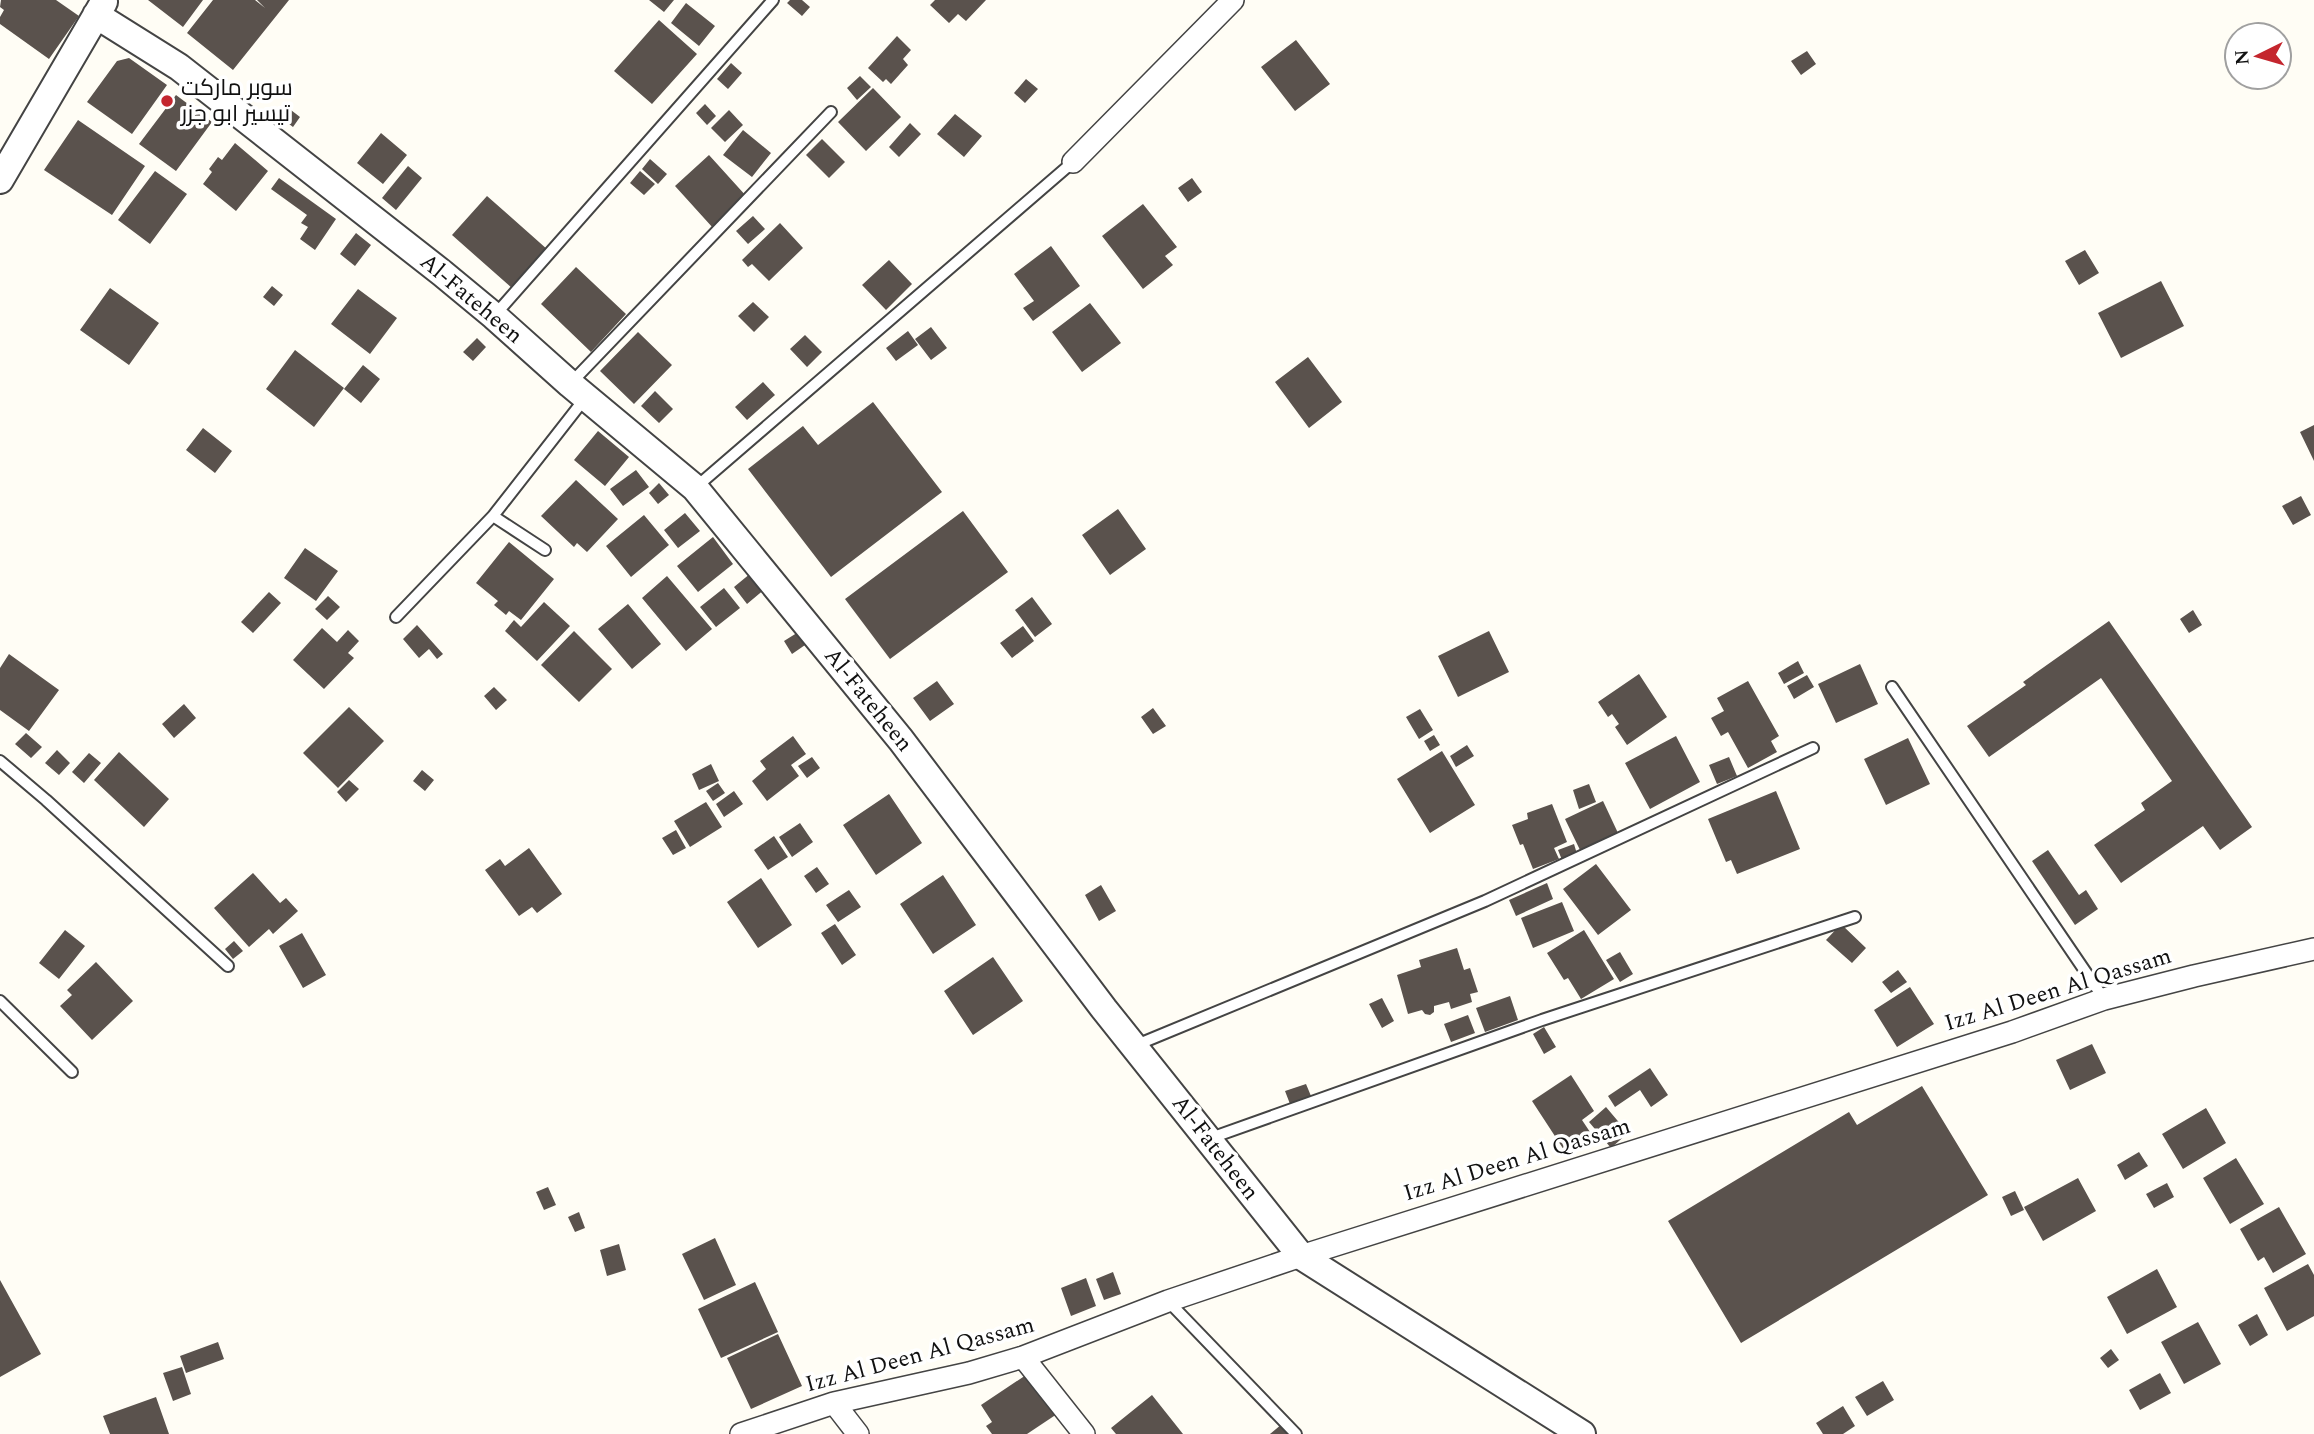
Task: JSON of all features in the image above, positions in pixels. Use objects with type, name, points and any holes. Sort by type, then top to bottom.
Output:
[{"type":"street","points":[[1073,162],[1233,0]]},
{"type":"street","name":"Al-Fateheen","points":[[100,7],[494,316],[578,391],[695,488],[901,740],[1096,998],[1301,1256],[1582,1434]]},
{"type":"street","points":[[0,180],[100,7]]},
{"type":"street","name":"Izz Al Deen Al Qassam","points":[[741,1434],[834,1403],[969,1373],[1023,1357],[1168,1301],[1301,1256],[1972,1044],[2104,999],[2314,949]]},
{"type":"street","points":[[1023,1357],[1084,1434]]},
{"type":"street","points":[[834,1403],[858,1434]]},
{"type":"lane","points":[[494,316],[773,0]]},
{"type":"lane","points":[[396,617],[493,516],[578,391],[831,112]]},
{"type":"lane","points":[[695,488],[1073,162]]},
{"type":"lane","points":[[493,516],[545,550]]},
{"type":"lane","points":[[1892,687],[2104,999]]},
{"type":"lane","points":[[1134,1046],[1485,901],[1813,748]]},
{"type":"lane","points":[[0,761],[228,966]]},
{"type":"lane","points":[[1208,1139],[1542,1020],[1855,917]]},
{"type":"lane","points":[[0,1001],[72,1072]]},
{"type":"lane","points":[[1168,1301],[1296,1434]]},
{"type":"building","points":[[1,0],[56,0],[79,16],[49,59],[0,24],[4,10],[0,7]]},
{"type":"building","points":[[148,0],[203,0],[183,27]]},
{"type":"building","points":[[213,0],[255,0],[265,8],[257,0],[289,0],[233,70],[187,33]]},
{"type":"building","points":[[649,0],[674,0],[664,12]]},
{"type":"building","points":[[790,0],[802,0],[810,7],[802,16],[787,3]]},
{"type":"building","points":[[935,0],[986,0],[966,21],[958,14],[949,23],[930,5]]},
{"type":"building","points":[[686,3],[715,26],[699,46],[671,23]]},
{"type":"building","points":[[659,20],[697,54],[652,104],[614,71]]},
{"type":"building","points":[[897,36],[911,50],[903,59],[908,65],[891,84],[886,79],[883,82],[868,68]]},
{"type":"building","points":[[1296,40],[1330,84],[1295,111],[1261,67]]},
{"type":"building","points":[[1807,51],[1816,64],[1801,75],[1791,61]]},
{"type":"building","points":[[129,58],[167,85],[132,134],[87,102],[117,61]]},
{"type":"building","points":[[731,63],[742,73],[728,89],[717,79]]},
{"type":"building","points":[[860,76],[871,87],[857,100],[847,88]]},
{"type":"building","points":[[1026,79],[1038,89],[1025,103],[1014,93]]},
{"type":"building","points":[[873,88],[901,117],[866,151],[838,122]]},
{"type":"building","points":[[176,95],[212,122],[176,171],[139,144]]},
{"type":"building","points":[[705,104],[716,116],[707,125],[696,113]]},
{"type":"building","points":[[287,107],[300,117],[293,127],[280,117]]},
{"type":"building","points":[[729,110],[743,125],[725,142],[711,128]]},
{"type":"building","points":[[955,114],[982,136],[964,157],[937,134]]},
{"type":"building","points":[[78,120],[145,166],[112,215],[44,170]]},
{"type":"building","points":[[910,123],[921,134],[899,157],[889,147]]},
{"type":"building","points":[[743,130],[771,153],[752,177],[723,155]]},
{"type":"building","points":[[381,133],[407,155],[383,184],[357,163]]},
{"type":"building","points":[[822,139],[845,162],[829,178],[806,155]]},
{"type":"building","points":[[235,143],[268,171],[236,211],[203,184],[218,157],[222,160]]},
{"type":"building","points":[[709,155],[747,197],[713,228],[675,186]]},
{"type":"building","points":[[650,159],[667,174],[658,184],[642,169]]},
{"type":"building","points":[[408,166],[422,178],[396,210],[382,198]]},
{"type":"building","points":[[155,171],[187,194],[150,244],[118,220]]},
{"type":"building","points":[[640,171],[655,184],[644,195],[630,183]]},
{"type":"building","points":[[279,178],[336,219],[315,250],[300,239],[308,227],[301,223],[307,215],[271,189]]},
{"type":"building","points":[[1192,178],[1202,192],[1188,202],[1178,188]]},
{"type":"building","points":[[487,196],[548,250],[513,289],[452,235]]},
{"type":"building","points":[[1143,204],[1177,247],[1165,256],[1173,265],[1143,289],[1102,236]]},
{"type":"building","points":[[753,216],[765,229],[748,244],[736,231]]},
{"type":"building","points":[[780,223],[803,248],[769,281],[752,264],[748,267],[742,260]]},
{"type":"building","points":[[356,233],[371,245],[355,266],[340,254]]},
{"type":"building","points":[[1051,246],[1080,286],[1033,321],[1023,308],[1034,301],[1014,274]]},
{"type":"building","points":[[2085,250],[2099,273],[2079,285],[2065,261]]},
{"type":"building","points":[[889,260],[912,284],[886,310],[862,285]]},
{"type":"building","points":[[576,267],[626,314],[591,352],[541,304]]},
{"type":"building","points":[[2161,281],[2184,326],[2121,358],[2098,313]]},
{"type":"building","points":[[272,286],[283,295],[274,306],[263,297]]},
{"type":"building","points":[[110,288],[159,323],[129,365],[80,330]]},
{"type":"building","points":[[358,289],[397,318],[370,354],[331,324]]},
{"type":"building","points":[[753,302],[769,317],[754,332],[738,316]]},
{"type":"building","points":[[1090,303],[1121,343],[1082,372],[1052,332]]},
{"type":"building","points":[[931,327],[947,348],[931,360],[915,339]]},
{"type":"building","points":[[908,331],[918,345],[896,361],[886,348]]},
{"type":"building","points":[[638,332],[672,365],[634,404],[600,371]]},
{"type":"building","points":[[805,335],[822,352],[807,367],[790,349]]},
{"type":"building","points":[[477,338],[486,347],[473,361],[463,352]]},
{"type":"building","points":[[295,350],[344,388],[314,427],[266,389]]},
{"type":"building","points":[[1308,357],[1342,402],[1309,428],[1275,382]]},
{"type":"building","points":[[363,365],[380,379],[361,403],[344,389]]},
{"type":"building","points":[[763,382],[775,395],[747,420],[735,407]]},
{"type":"building","points":[[655,391],[673,409],[659,423],[641,406]]},
{"type":"building","points":[[873,402],[942,492],[831,577],[748,469],[803,426],[818,445]]},
{"type":"building","points":[[2314,425],[2314,461],[2300,432]]},
{"type":"building","points":[[203,428],[232,451],[215,473],[186,450]]},
{"type":"building","points":[[598,431],[629,457],[605,486],[574,460]]},
{"type":"building","points":[[636,470],[649,487],[623,506],[610,489]]},
{"type":"building","points":[[576,480],[618,519],[587,552],[577,543],[574,547],[541,516]]},
{"type":"building","points":[[659,483],[669,495],[658,504],[649,493]]},
{"type":"building","points":[[2301,496],[2311,515],[2293,525],[2282,506]]},
{"type":"building","points":[[1118,509],[1146,549],[1110,575],[1082,535]]},
{"type":"building","points":[[963,511],[1008,572],[890,659],[845,599]]},
{"type":"building","points":[[685,513],[700,531],[678,548],[664,530]]},
{"type":"building","points":[[644,515],[669,545],[631,577],[606,546]]},
{"type":"building","points":[[713,537],[733,564],[698,592],[677,566]]},
{"type":"building","points":[[509,542],[554,579],[521,620],[509,611],[506,615],[494,605],[498,601],[476,583]]},
{"type":"building","points":[[305,548],[338,571],[316,601],[284,578]]},
{"type":"building","points":[[751,573],[765,589],[747,604],[734,587]]},
{"type":"building","points":[[667,576],[712,629],[686,651],[642,598]]},
{"type":"building","points":[[724,588],[740,608],[716,627],[700,607]]},
{"type":"building","points":[[269,592],[281,603],[253,633],[241,622]]},
{"type":"building","points":[[328,596],[340,607],[327,620],[315,609]]},
{"type":"building","points":[[1032,597],[1052,624],[1035,637],[1015,610]]},
{"type":"building","points":[[544,602],[570,626],[537,661],[505,631],[514,620],[521,627]]},
{"type":"building","points":[[628,604],[661,644],[632,669],[598,629]]},
{"type":"building","points":[[2193,610],[2202,625],[2189,633],[2180,619]]},
{"type":"building","points":[[2109,621],[2252,827],[2220,850],[2203,826],[2121,883],[2094,845],[2145,810],[2141,803],[2172,781],[2101,678],[1989,757],[1967,726],[2026,685],[2023,682]]},
{"type":"building","points":[[417,625],[443,654],[437,659],[429,649],[419,658],[403,639]]},
{"type":"building","points":[[1023,626],[1034,641],[1012,658],[1000,643]]},
{"type":"building","points":[[322,628],[337,642],[348,630],[359,641],[348,653],[354,658],[324,689],[293,660]]},
{"type":"building","points":[[574,631],[612,669],[579,702],[541,665]]},
{"type":"building","points":[[800,631],[808,643],[792,654],[784,641]]},
{"type":"building","points":[[1489,631],[1509,672],[1458,697],[1438,656]]},
{"type":"building","points":[[9,654],[59,690],[29,731],[0,710],[0,668]]},
{"type":"building","points":[[1798,661],[1804,673],[1784,684],[1778,673]]},
{"type":"building","points":[[1860,664],[1878,704],[1836,723],[1818,684]]},
{"type":"building","points":[[1639,674],[1667,717],[1627,745],[1615,727],[1619,724],[1612,714],[1608,717],[1598,702]]},
{"type":"building","points":[[1807,675],[1814,687],[1794,699],[1787,686]]},
{"type":"building","points":[[937,681],[954,704],[930,721],[913,698]]},
{"type":"building","points":[[1748,681],[1779,736],[1771,741],[1777,752],[1748,768],[1728,732],[1721,736],[1711,718],[1724,711],[1717,698]]},
{"type":"building","points":[[494,687],[507,700],[496,710],[484,696]]},
{"type":"building","points":[[184,704],[196,718],[174,738],[162,724]]},
{"type":"building","points":[[349,707],[384,741],[338,788],[303,753]]},
{"type":"building","points":[[1153,708],[1166,726],[1153,734],[1141,717]]},
{"type":"building","points":[[1420,709],[1433,730],[1419,739],[1406,717]]},
{"type":"building","points":[[26,733],[42,747],[31,758],[15,744]]},
{"type":"building","points":[[1434,735],[1440,745],[1430,751],[1424,741]]},
{"type":"building","points":[[793,736],[806,754],[791,765],[799,776],[767,801],[752,781],[766,769],[760,761]]},
{"type":"building","points":[[1676,736],[1700,782],[1650,809],[1625,763]]},
{"type":"building","points":[[1908,738],[1930,784],[1886,805],[1864,759]]},
{"type":"building","points":[[1467,745],[1474,756],[1456,767],[1450,756]]},
{"type":"building","points":[[57,750],[70,763],[59,775],[45,763]]},
{"type":"building","points":[[1442,751],[1475,805],[1430,833],[1397,779]]},
{"type":"building","points":[[119,752],[169,799],[144,827],[94,780]]},
{"type":"building","points":[[89,753],[101,763],[84,783],[72,772]]},
{"type":"building","points":[[812,757],[820,768],[807,778],[798,766]]},
{"type":"building","points":[[1729,757],[1737,776],[1717,784],[1709,765]]},
{"type":"building","points":[[711,764],[719,781],[699,790],[692,774]]},
{"type":"building","points":[[422,770],[434,780],[425,791],[413,781]]},
{"type":"building","points":[[349,780],[359,789],[346,802],[337,792]]},
{"type":"building","points":[[718,783],[725,793],[713,801],[706,791]]},
{"type":"building","points":[[1589,784],[1596,802],[1579,809],[1573,790]]},
{"type":"building","points":[[734,791],[743,804],[724,817],[716,804]]},
{"type":"building","points":[[1776,791],[1800,849],[1737,874],[1731,860],[1726,862],[1708,819]]},
{"type":"building","points":[[889,794],[922,843],[876,875],[843,825]]},
{"type":"building","points":[[1603,801],[1618,833],[1580,850],[1565,819]]},
{"type":"building","points":[[706,802],[722,827],[690,847],[674,821]]},
{"type":"building","points":[[1552,804],[1567,842],[1554,848],[1559,859],[1533,869],[1512,825],[1528,819],[1527,813]]},
{"type":"building","points":[[800,823],[813,842],[792,857],[779,837]]},
{"type":"building","points":[[676,830],[686,848],[673,855],[662,838]]},
{"type":"building","points":[[774,836],[788,857],[768,870],[754,850]]},
{"type":"building","points":[[1574,844],[1577,854],[1562,860],[1558,850]]},
{"type":"building","points":[[529,848],[562,894],[537,913],[532,907],[519,916],[485,870],[500,859],[505,866]]},
{"type":"building","points":[[2048,850],[2079,895],[2086,890],[2098,909],[2075,925],[2032,861]]},
{"type":"building","points":[[1596,864],[1631,910],[1598,935],[1563,889]]},
{"type":"building","points":[[817,867],[829,884],[816,893],[804,876]]},
{"type":"building","points":[[253,873],[280,903],[286,898],[298,911],[273,934],[269,929],[249,947],[214,908]]},
{"type":"building","points":[[943,875],[976,925],[933,954],[900,904]]},
{"type":"building","points":[[761,878],[792,925],[758,948],[727,902]]},
{"type":"building","points":[[1547,883],[1553,899],[1516,916],[1509,900]]},
{"type":"building","points":[[1101,885],[1116,911],[1099,921],[1085,895]]},
{"type":"building","points":[[849,890],[861,907],[838,922],[826,905]]},
{"type":"building","points":[[1562,902],[1574,931],[1533,948],[1521,918]]},
{"type":"building","points":[[835,924],[856,955],[842,965],[821,933]]},
{"type":"building","points":[[1841,924],[1866,948],[1852,963],[1826,940]]},
{"type":"building","points":[[65,930],[85,946],[59,979],[39,963]]},
{"type":"building","points":[[1584,930],[1614,979],[1581,999],[1568,978],[1564,980],[1547,953]]},
{"type":"building","points":[[302,933],[326,975],[303,988],[279,946]]},
{"type":"building","points":[[234,941],[243,951],[233,959],[225,949]]},
{"type":"building","points":[[1457,948],[1464,970],[1470,968],[1478,992],[1470,994],[1472,1002],[1451,1009],[1449,1002],[1434,1006],[1434,1012],[1430,1015],[1422,1010],[1408,1014],[1397,975],[1421,967],[1419,960]]},
{"type":"building","points":[[1620,952],[1633,974],[1620,982],[1606,960]]},
{"type":"building","points":[[993,957],[1023,1001],[973,1035],[944,991]]},
{"type":"building","points":[[96,962],[133,1001],[92,1040],[60,1006],[72,995],[67,990]]},
{"type":"building","points":[[1898,970],[1907,982],[1891,993],[1882,982]]},
{"type":"building","points":[[1910,987],[1934,1024],[1897,1047],[1874,1010]]},
{"type":"building","points":[[1510,996],[1518,1020],[1485,1032],[1476,1008]]},
{"type":"building","points":[[1382,998],[1394,1021],[1382,1028],[1369,1004]]},
{"type":"building","points":[[1468,1015],[1475,1033],[1451,1042],[1444,1024]]},
{"type":"building","points":[[1544,1027],[1556,1047],[1544,1054],[1533,1034]]},
{"type":"building","points":[[2092,1044],[2106,1073],[2070,1090],[2056,1060]]},
{"type":"building","points":[[1650,1068],[1668,1095],[1651,1107],[1640,1090],[1615,1107],[1608,1096]]},
{"type":"building","points":[[1571,1075],[1594,1111],[1582,1120],[1590,1132],[1564,1150],[1532,1101]]},
{"type":"building","points":[[1306,1084],[1311,1096],[1290,1104],[1285,1091]]},
{"type":"building","points":[[1922,1086],[1988,1195],[1741,1343],[1668,1221],[1849,1112],[1857,1125]]},
{"type":"building","points":[[1606,1107],[1628,1133],[1611,1148],[1589,1122]]},
{"type":"building","points":[[2206,1108],[2226,1143],[2183,1169],[2162,1134]]},
{"type":"building","points":[[2139,1152],[2148,1166],[2125,1180],[2117,1165]]},
{"type":"building","points":[[2236,1158],[2264,1204],[2230,1224],[2203,1178]]},
{"type":"building","points":[[2078,1178],[2096,1211],[2043,1241],[2024,1207]]},
{"type":"building","points":[[2167,1183],[2174,1197],[2154,1208],[2146,1194]]},
{"type":"building","points":[[548,1187],[556,1205],[544,1210],[536,1192]]},
{"type":"building","points":[[2015,1191],[2024,1210],[2011,1216],[2002,1197]]},
{"type":"building","points":[[2279,1207],[2306,1254],[2273,1273],[2264,1257],[2258,1261],[2240,1229]]},
{"type":"building","points":[[579,1212],[585,1228],[575,1232],[568,1217]]},
{"type":"building","points":[[715,1238],[736,1285],[704,1300],[682,1254]]},
{"type":"building","points":[[619,1244],[626,1270],[607,1276],[600,1250]]},
{"type":"building","points":[[2308,1264],[2314,1275],[2314,1316],[2287,1331],[2264,1288]]},
{"type":"building","points":[[2157,1269],[2177,1307],[2127,1334],[2107,1297]]},
{"type":"building","points":[[1113,1272],[1121,1294],[1104,1300],[1096,1279]]},
{"type":"building","points":[[1086,1278],[1096,1306],[1071,1316],[1061,1288]]},
{"type":"building","points":[[0,1280],[41,1354],[0,1377]]},
{"type":"building","points":[[755,1282],[778,1332],[721,1358],[698,1309]]},
{"type":"building","points":[[2257,1314],[2268,1335],[2250,1346],[2238,1325]]},
{"type":"building","points":[[2198,1322],[2221,1364],[2184,1384],[2161,1342]]},
{"type":"building","points":[[778,1334],[802,1386],[751,1409],[727,1358]]},
{"type":"building","points":[[218,1342],[224,1359],[186,1373],[180,1356]]},
{"type":"building","points":[[2111,1349],[2119,1360],[2108,1368],[2100,1358]]},
{"type":"building","points":[[182,1367],[191,1394],[173,1401],[163,1373]]},
{"type":"building","points":[[1029,1373],[1057,1414],[1027,1434],[992,1434],[986,1426],[992,1422],[981,1405]]},
{"type":"building","points":[[2160,1373],[2171,1393],[2140,1410],[2129,1390]]},
{"type":"building","points":[[1883,1381],[1894,1400],[1867,1416],[1855,1397]]},
{"type":"building","points":[[1152,1395],[1183,1434],[1116,1434],[1111,1428]]},
{"type":"building","points":[[156,1397],[169,1434],[110,1434],[103,1416]]},
{"type":"building","points":[[1843,1406],[1855,1426],[1843,1434],[1823,1434],[1816,1423]]},
{"type":"building","points":[[1282,1424],[1290,1434],[1270,1434]]},
{"type":"place","name":"سوبر ماركت تيسير ابو جزر","points":[[167,101]]}]
